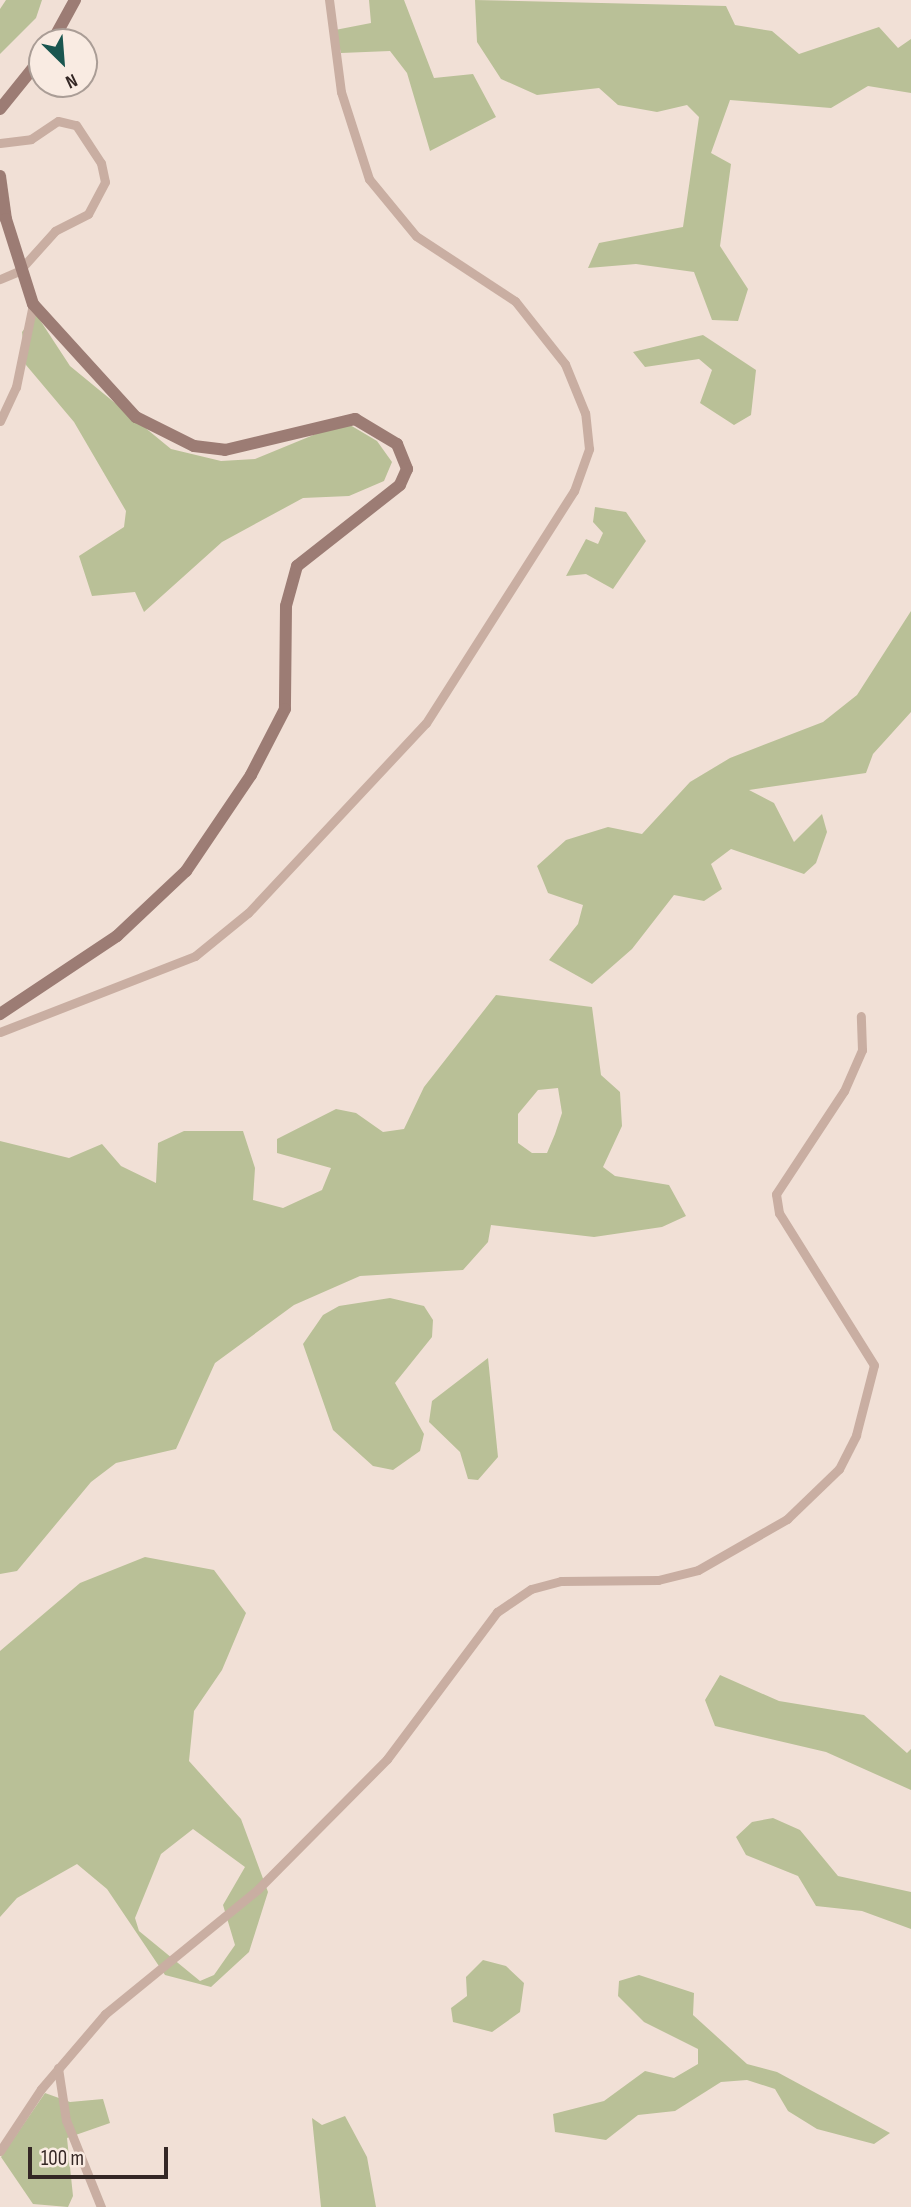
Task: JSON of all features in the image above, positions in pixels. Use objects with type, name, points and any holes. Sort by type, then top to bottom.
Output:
[{"type":"main road","points":[[60,28],[75,0]]},
{"type":"main road","points":[[0,109],[28,74]]},
{"type":"main road","points":[[0,176],[19,271],[33,304],[115,400],[169,436],[225,450],[355,419],[397,444],[407,469],[400,485],[297,566],[286,606],[285,709],[251,775],[186,871],[117,936],[0,1014]]},
{"type":"street","points":[[0,1032],[195,956],[248,913],[426,723],[574,491],[589,449],[585,413],[565,364],[515,301],[416,236],[369,178],[341,92],[330,0]]},
{"type":"street","points":[[0,143],[31,139],[58,121],[76,125],[101,163],[105,182],[88,214],[55,231],[19,271],[0,279]]},
{"type":"street","points":[[0,421],[16,387],[33,304]]},
{"type":"street","points":[[0,2151],[58,2068],[105,2014],[258,1889],[387,1759],[498,1612],[531,1589],[561,1581],[658,1580],[698,1570],[787,1519],[839,1469],[856,1435],[874,1365],[779,1213],[776,1194],[844,1091],[862,1050],[861,1016]]},
{"type":"street","points":[[58,2068],[66,2120],[102,2207]]},
{"type":"green space","points":[[6,0],[42,0],[36,18],[0,54],[0,9]]},
{"type":"green space","points":[[369,0],[404,0],[434,78],[473,74],[496,117],[430,151],[407,73],[390,51],[341,53],[335,30],[371,23]]},
{"type":"green space","points":[[475,0],[726,6],[735,25],[772,31],[799,54],[879,27],[898,48],[911,39],[911,93],[868,86],[831,108],[730,100],[711,153],[731,164],[720,246],[748,289],[738,321],[712,320],[694,272],[636,264],[588,268],[599,243],[683,227],[699,117],[687,105],[657,112],[618,105],[599,88],[537,95],[501,79],[477,42]]},
{"type":"green space","points":[[36,314],[70,366],[171,449],[221,461],[255,459],[345,422],[377,441],[392,462],[384,481],[349,496],[303,498],[222,542],[144,612],[135,592],[92,596],[79,556],[124,527],[126,511],[74,422],[26,365],[22,332]]},
{"type":"green space","points":[[703,335],[756,370],[751,415],[734,425],[700,403],[712,370],[699,359],[645,367],[633,352]]},
{"type":"green space","points":[[595,507],[626,512],[646,541],[613,589],[586,574],[566,576],[586,539],[598,544],[603,533],[593,522]]},
{"type":"green space","points":[[911,611],[911,712],[873,754],[866,773],[749,790],[774,803],[794,842],[822,814],[827,832],[816,863],[804,874],[731,849],[711,864],[722,889],[704,901],[674,895],[632,949],[592,984],[549,960],[578,924],[583,905],[548,893],[537,866],[566,840],[608,827],[642,834],[690,782],[730,758],[823,722],[857,695]]},
{"type":"green space","points":[[496,995],[592,1007],[601,1075],[620,1092],[622,1126],[603,1167],[615,1176],[669,1185],[686,1216],[662,1227],[594,1237],[491,1225],[488,1242],[463,1270],[360,1276],[294,1305],[215,1363],[176,1449],[116,1463],[91,1482],[17,1571],[0,1574],[0,1141],[69,1158],[102,1144],[121,1166],[156,1183],[158,1143],[184,1131],[243,1131],[255,1168],[253,1200],[283,1208],[322,1190],[331,1168],[277,1153],[277,1139],[336,1109],[356,1113],[383,1132],[404,1129],[424,1087]],"holes":[[[558,1088],[562,1113],[547,1153],[532,1153],[518,1143],[518,1114],[538,1090]]]},
{"type":"green space","points":[[390,1298],[424,1306],[433,1320],[432,1337],[395,1383],[424,1434],[420,1451],[393,1470],[373,1466],[333,1430],[303,1344],[323,1315],[339,1306]]},
{"type":"green space","points":[[488,1358],[498,1457],[478,1480],[468,1479],[460,1452],[429,1422],[432,1401]]},
{"type":"green space","points":[[145,1557],[214,1570],[246,1613],[222,1670],[194,1711],[189,1761],[241,1819],[268,1892],[249,1952],[211,1987],[165,1975],[107,1889],[77,1864],[17,1898],[0,1917],[0,1651],[80,1583]],"holes":[[[193,1829],[245,1867],[223,1905],[235,1945],[214,1975],[200,1981],[139,1931],[135,1918],[161,1854]]]},
{"type":"green space","points":[[720,1675],[779,1701],[864,1715],[907,1753],[911,1749],[911,1790],[826,1752],[715,1726],[705,1700]]},
{"type":"green space","points":[[773,1818],[800,1830],[838,1876],[911,1892],[911,1929],[862,1911],[816,1906],[798,1876],[746,1855],[736,1837],[752,1822]]},
{"type":"green space","points":[[483,1960],[506,1966],[524,1983],[520,2012],[492,2032],[453,2022],[451,2008],[467,1996],[466,1977]]},
{"type":"green space","points":[[639,1975],[694,1993],[693,2015],[747,2064],[777,2072],[890,2133],[874,2144],[817,2129],[788,2111],[775,2089],[747,2080],[721,2082],[675,2111],[638,2115],[606,2140],[555,2132],[553,2114],[604,2101],[645,2071],[674,2078],[698,2064],[698,2049],[644,2022],[618,1996],[619,1981]]},
{"type":"green space","points":[[45,2093],[70,2102],[103,2099],[110,2123],[67,2138],[73,2196],[68,2207],[33,2204],[1,2157]]},
{"type":"green space","points":[[345,2116],[367,2157],[376,2207],[321,2207],[312,2118],[322,2125]]}]
